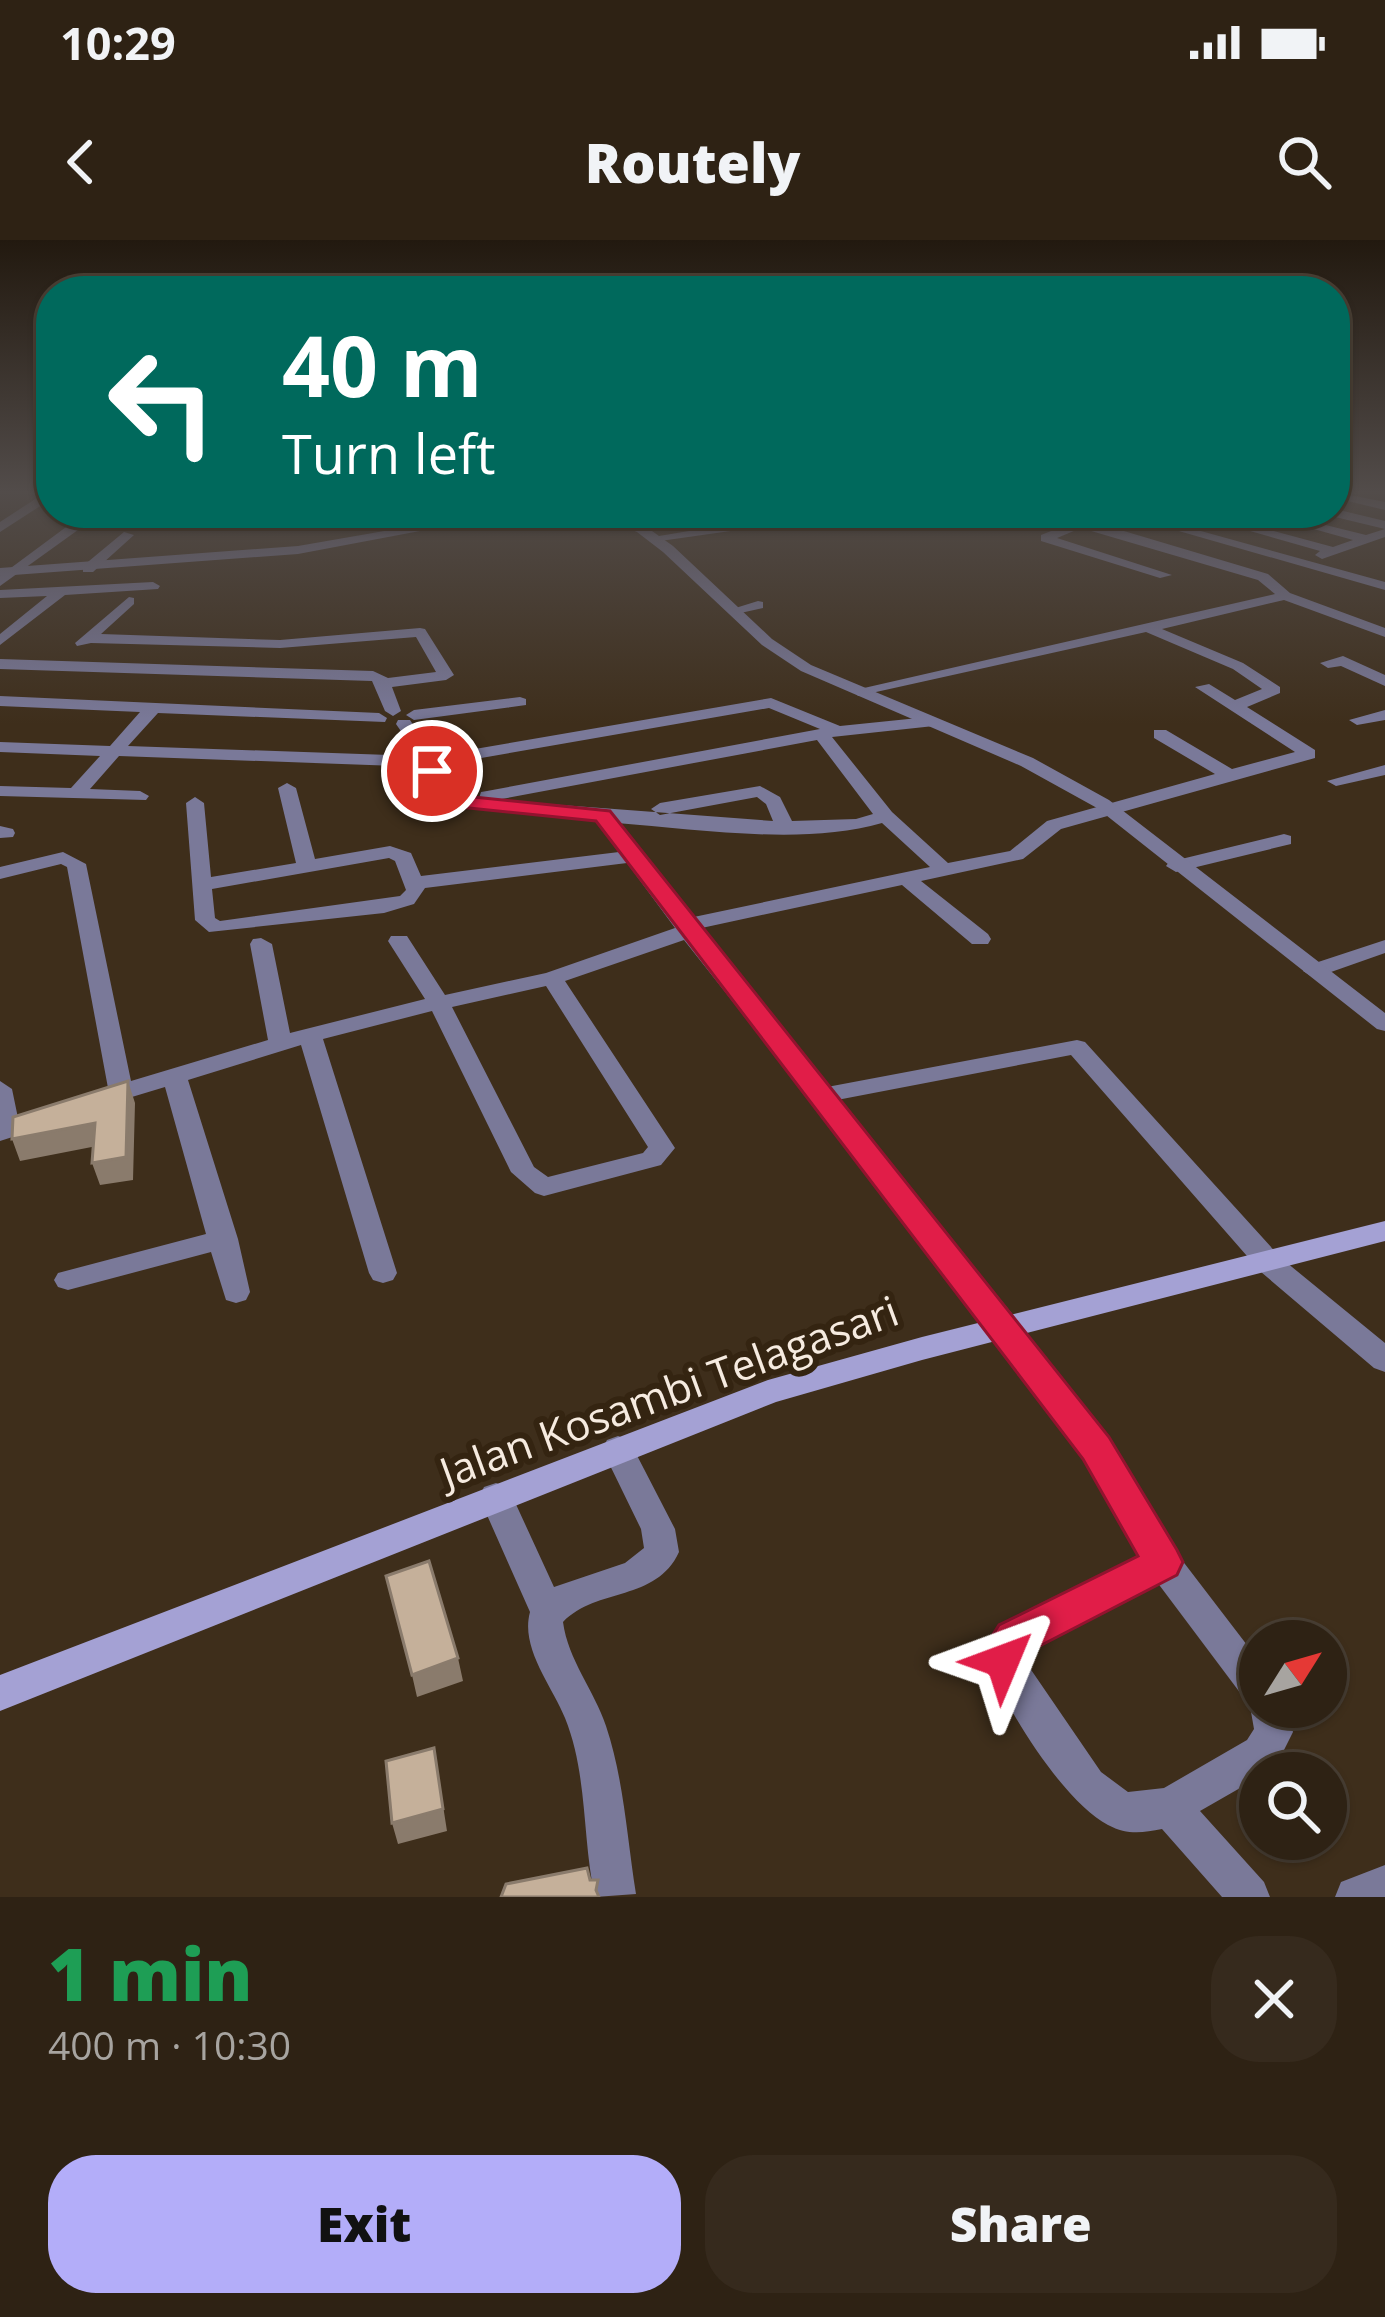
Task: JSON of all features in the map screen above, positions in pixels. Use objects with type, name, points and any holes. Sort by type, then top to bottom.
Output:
[{"type":"main road","name":"Jalan Kosambi Telagasari","points":[[0,1693],[768,1393],[1004,1324],[1271,1264],[1385,1231]]},
{"type":"street","points":[[0,582],[7,572],[61,569]]},
{"type":"street","points":[[688,569],[784,655],[1046,771],[1109,809],[1176,866],[1385,1024]]},
{"type":"street","points":[[1147,569],[1165,575]]},
{"type":"street","points":[[1237,569],[1263,577],[1285,596]]},
{"type":"street","points":[[1263,577],[1282,569]]},
{"type":"street","points":[[1326,569],[1385,586]]},
{"type":"street","points":[[1368,581],[1385,575]]},
{"type":"street","points":[[0,594],[128,595],[153,586]]},
{"type":"street","points":[[0,641],[60,592]]},
{"type":"street","points":[[60,666],[128,595]]},
{"type":"street","points":[[112,638],[133,616],[128,595]]},
{"type":"street","points":[[864,693],[1285,596],[1385,614]]},
{"type":"street","points":[[736,610],[758,605]]},
{"type":"street","points":[[1360,610],[1385,633]]},
{"type":"street","points":[[1146,627],[1238,666],[1274,690],[1235,706]]},
{"type":"street","points":[[87,638],[280,644],[420,632],[446,675],[382,685]]},
{"type":"street","points":[[1328,663],[1343,661],[1385,681]]},
{"type":"street","points":[[0,664],[373,676],[458,801],[785,826],[857,825],[885,816]]},
{"type":"street","points":[[0,1089],[4,1131],[310,1036],[552,978],[686,928],[1016,854],[1054,825],[1310,752],[1203,687]]},
{"type":"street","points":[[0,701],[397,717],[520,702]]},
{"type":"street","points":[[0,747],[428,762],[771,704],[830,732],[885,816],[944,870]]},
{"type":"street","points":[[76,794],[154,707]]},
{"type":"street","points":[[1357,720],[1385,715]]},
{"type":"street","points":[[458,801],[830,732],[928,722]]},
{"type":"street","points":[[1160,734],[1231,776]]},
{"type":"street","points":[[1336,782],[1385,770]]},
{"type":"street","points":[[287,788],[307,866]]},
{"type":"street","points":[[615,816],[754,790],[774,801],[785,826]]},
{"type":"street","points":[[0,791],[140,796]]},
{"type":"street","points":[[195,803],[202,885],[206,920],[216,928],[384,907],[413,896],[413,883],[400,854],[202,885]]},
{"type":"street","points":[[615,816],[633,856],[686,928],[1004,1324],[1096,1448],[1163,1562],[1239,1664]]},
{"type":"street","points":[[1176,866],[1284,840]]},
{"type":"street","points":[[413,883],[633,856]]},
{"type":"street","points":[[0,874],[63,858],[76,864],[121,1092]]},
{"type":"street","points":[[903,876],[980,939]]},
{"type":"street","points":[[399,941],[439,1003],[531,1181],[544,1187],[659,1156],[662,1148],[552,978]]},
{"type":"street","points":[[261,944],[281,1045]]},
{"type":"street","points":[[1314,971],[1385,946]]},
{"type":"street","points":[[310,1036],[383,1273]]},
{"type":"street","points":[[818,1096],[1077,1047],[1271,1264],[1385,1360]]},
{"type":"street","points":[[174,1075],[236,1292]]},
{"type":"street","points":[[68,1280],[224,1239]]},
{"type":"street","points":[[548,1610],[650,1568],[662,1552],[658,1529],[618,1449]]},
{"type":"street","points":[[496,1497],[548,1610],[546,1642],[580,1704],[590,1736],[615,1894]]},
{"type":"street","points":[[1163,1562],[1014,1639],[1003,1652],[1003,1661],[1087,1786],[1104,1802],[1137,1814],[1170,1807],[1261,1754],[1273,1728]]},
{"type":"street","points":[[1170,1807],[1249,1897]]},
{"type":"street","points":[[1355,1897],[1385,1886]]},
{"type":"building","points":[[128,1081],[126,1157],[92,1163],[95,1123],[12,1139],[13,1117]]},
{"type":"building","points":[[429,1561],[458,1658],[412,1675],[386,1576]]},
{"type":"building","points":[[434,1748],[443,1809],[392,1823],[386,1761]]},
{"type":"building","points":[[587,1868],[590,1880],[598,1880],[599,1897],[501,1897],[506,1884]]},
{"type":"route","points":[[432,771],[458,801],[602,815],[818,1096],[1004,1324],[1096,1448],[1163,1562],[1014,1639],[1003,1652],[1003,1661]]}]
